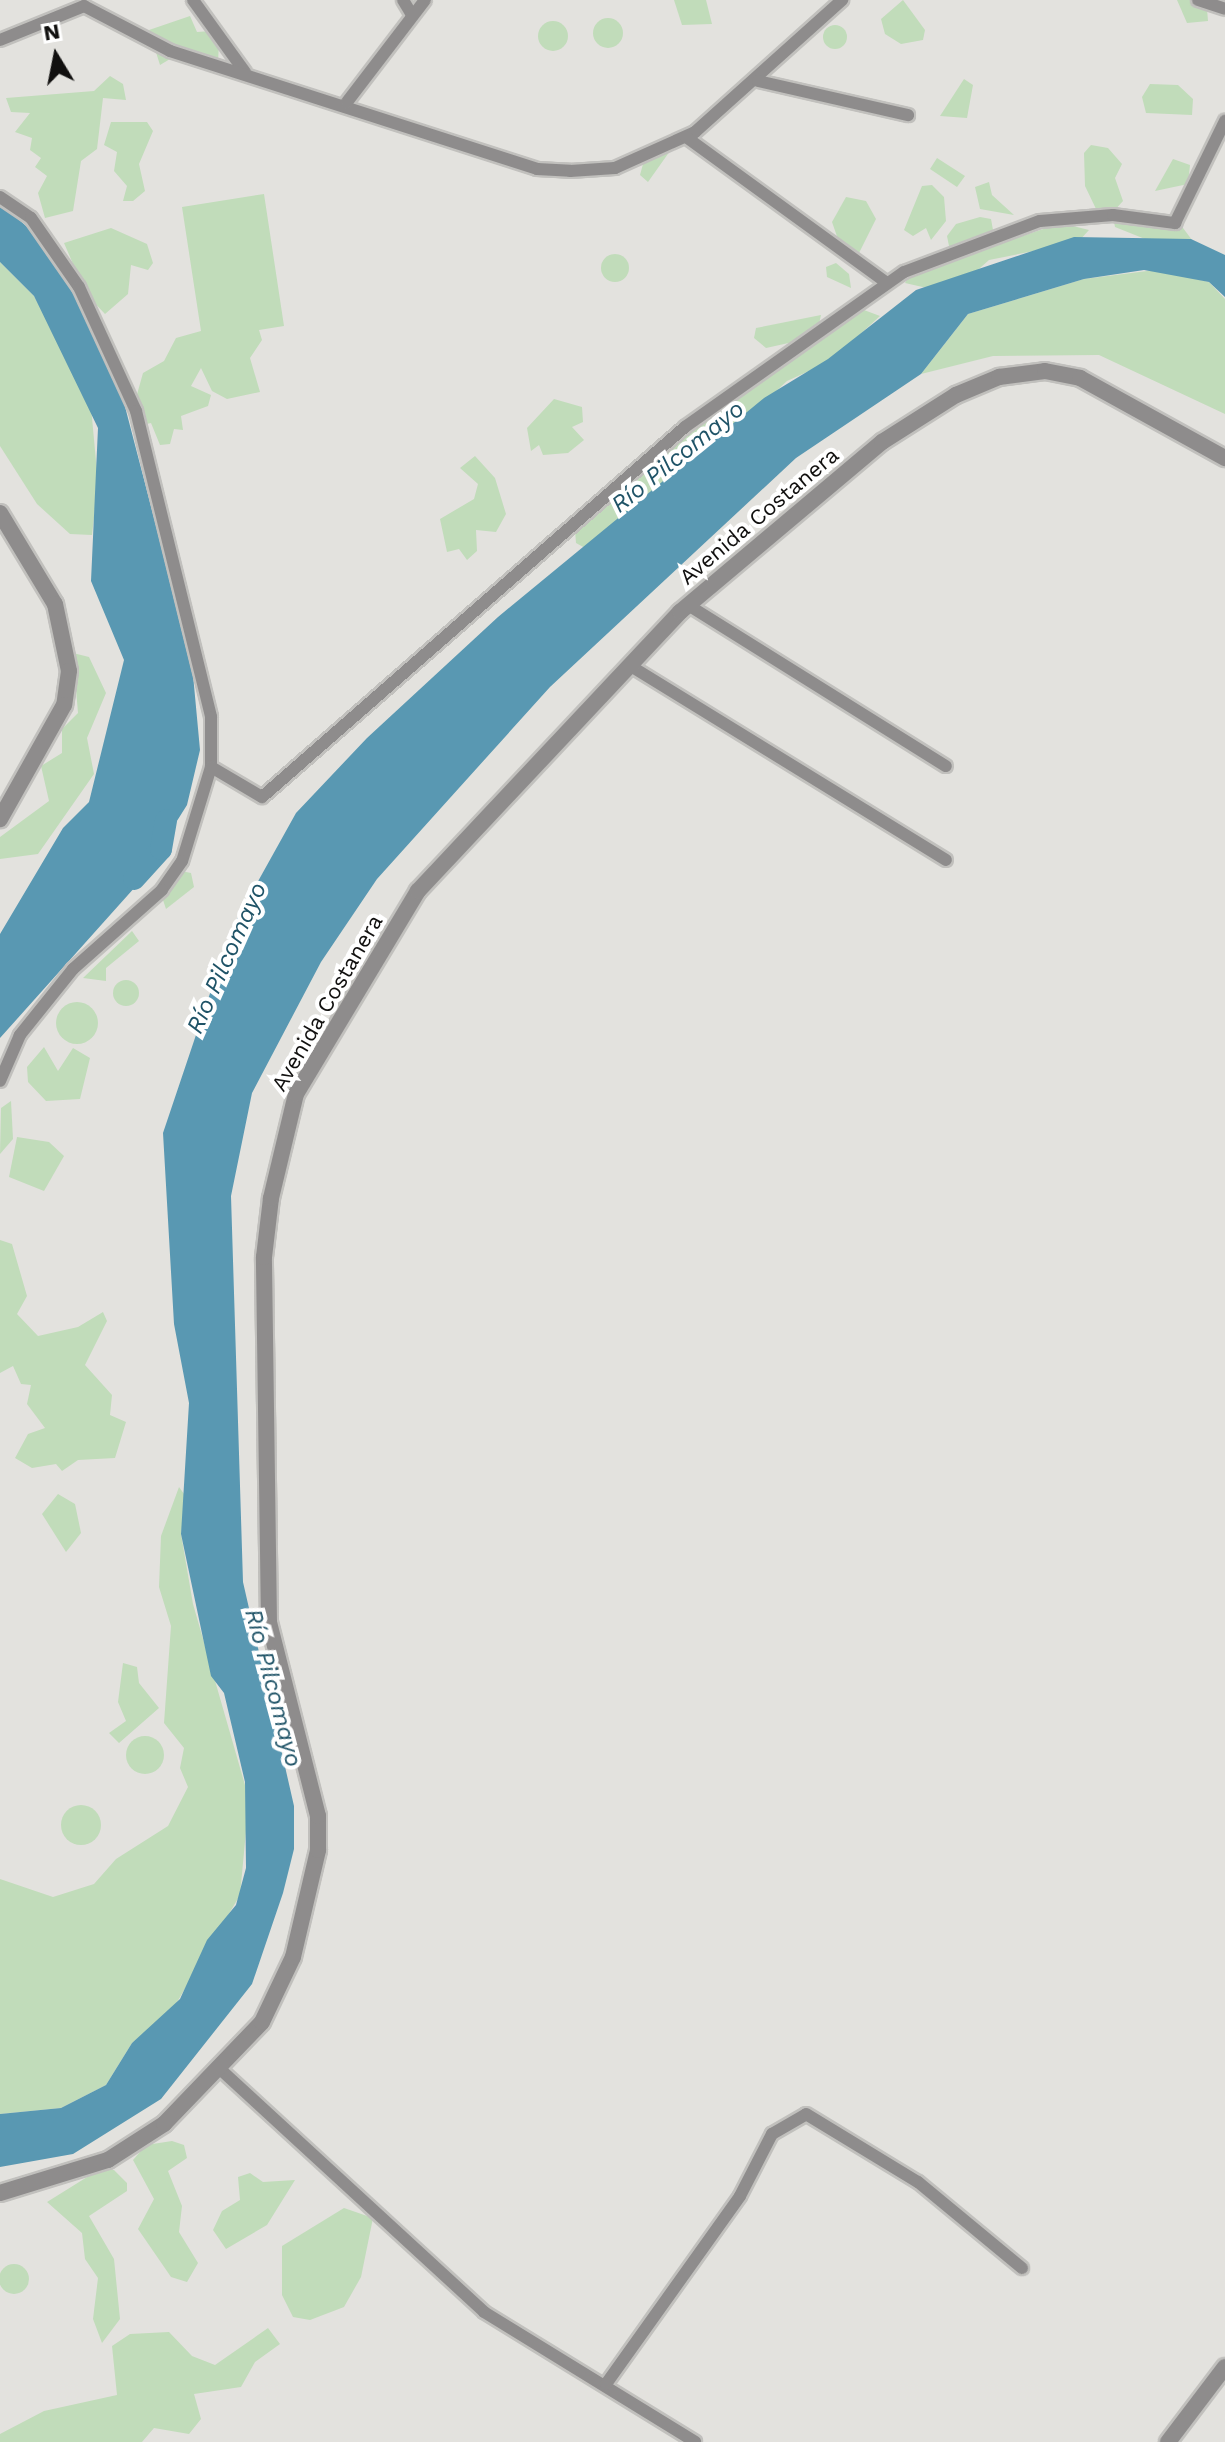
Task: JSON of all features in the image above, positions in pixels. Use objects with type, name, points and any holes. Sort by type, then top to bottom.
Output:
[{"type":"street","points":[[193,0],[246,73]]},
{"type":"street","points":[[403,0],[412,15]]},
{"type":"street","points":[[347,102],[425,0]]},
{"type":"street","points":[[0,40],[84,6],[170,51],[347,102],[537,169],[615,168],[686,137],[758,81],[842,0]]},
{"type":"street","points":[[1198,0],[1225,9]]},
{"type":"street","points":[[758,81],[908,115]]},
{"type":"street","points":[[211,767],[262,797],[685,427],[887,283],[968,242],[1040,221],[1113,215],[1175,223],[1225,121]]},
{"type":"street","points":[[686,137],[887,283]]},
{"type":"street","points":[[0,197],[31,218],[79,287],[136,411],[206,691],[211,767],[182,861],[162,890],[66,978],[20,1035],[0,1081]]},
{"type":"street","name":"Avenida Costanera","points":[[0,2193],[108,2160],[164,2124],[221,2070],[262,2022],[293,1957],[318,1850],[318,1816],[269,1623],[264,1257],[280,1144],[296,1094],[418,891],[688,605],[882,442],[999,377],[1045,371],[1080,378],[1225,458]]},
{"type":"street","points":[[0,513],[55,604],[69,671],[64,705],[0,819]]},
{"type":"street","points":[[688,605],[946,766]]},
{"type":"street","points":[[629,665],[946,860]]},
{"type":"street","points":[[221,2070],[484,2312],[606,2384],[695,2442]]},
{"type":"street","points":[[606,2384],[740,2196],[772,2134],[806,2114],[918,2182],[1022,2268]]},
{"type":"street","points":[[1168,2442],[1225,2367]]},
{"type":"green space","points":[[674,0],[706,0],[712,24],[682,25]]},
{"type":"green space","points":[[903,0],[925,30],[923,40],[901,44],[885,34],[881,19]]},
{"type":"green space","points":[[1177,0],[1194,0],[1207,9],[1208,21],[1187,23]]},
{"type":"green space","points":[[190,16],[197,32],[211,31],[219,43],[218,62],[175,56],[160,65],[149,30]]},
{"type":"green space","points":[[608,18],[618,23],[623,33],[618,43],[608,48],[598,43],[593,33],[598,23]]},
{"type":"green space","points":[[553,21],[564,25],[568,36],[564,47],[553,51],[542,47],[538,36],[542,25]]},
{"type":"green space","points":[[835,25],[844,28],[847,37],[844,46],[835,49],[826,46],[823,37],[826,28]]},
{"type":"green space","points":[[110,76],[123,84],[126,100],[103,98],[97,149],[81,161],[73,211],[45,218],[38,193],[47,176],[35,167],[41,158],[30,150],[32,138],[15,132],[30,113],[11,112],[6,98],[94,91]]},
{"type":"green space","points":[[964,79],[973,85],[967,118],[940,116]]},
{"type":"green space","points":[[1150,84],[1178,85],[1193,99],[1192,115],[1146,113],[1142,97]]},
{"type":"green space","points":[[111,122],[147,122],[153,131],[139,164],[145,191],[133,201],[123,201],[127,186],[114,171],[117,152],[104,145]]},
{"type":"green space","points":[[1091,145],[1108,148],[1122,164],[1115,178],[1123,201],[1113,212],[1097,211],[1085,186],[1084,153]]},
{"type":"green space","points":[[670,151],[648,182],[640,175],[643,164],[625,157]]},
{"type":"green space","points":[[937,158],[965,176],[957,187],[930,169]]},
{"type":"green space","points":[[1173,159],[1190,165],[1188,184],[1155,191]]},
{"type":"green space","points":[[989,182],[992,195],[1014,215],[980,209],[975,187]]},
{"type":"green space","points":[[932,185],[944,197],[946,221],[931,240],[926,228],[913,236],[904,230],[922,186]]},
{"type":"green space","points":[[264,194],[284,326],[259,330],[262,340],[250,358],[260,392],[227,399],[212,391],[201,368],[191,386],[211,395],[208,406],[181,416],[183,430],[174,429],[170,444],[160,445],[151,423],[142,425],[136,398],[143,373],[164,361],[176,338],[201,331],[182,207]]},
{"type":"green space","points":[[846,197],[866,201],[876,219],[859,253],[840,245],[832,222]]},
{"type":"green space","points":[[980,217],[991,219],[993,230],[950,251],[947,236],[956,224]]},
{"type":"green space","points":[[1113,217],[1183,228],[1192,240],[1145,239],[1115,227]]},
{"type":"green space","points":[[1061,223],[1089,230],[1078,242],[989,260],[971,276],[927,288],[905,283],[910,274]]},
{"type":"green space","points":[[111,228],[147,244],[153,263],[148,270],[131,265],[128,294],[105,314],[86,294],[64,243]]},
{"type":"green space","points":[[615,254],[625,258],[629,268],[625,278],[615,282],[605,278],[601,268],[605,258]]},
{"type":"green space","points":[[0,262],[34,296],[91,407],[98,483],[92,535],[70,534],[37,504],[0,446]]},
{"type":"green space","points":[[836,263],[849,274],[851,288],[827,277],[826,267]]},
{"type":"green space","points":[[1155,270],[1209,282],[1225,299],[1225,414],[1099,355],[993,356],[921,374],[968,314],[1084,279]]},
{"type":"green space","points":[[864,310],[880,316],[831,361],[787,381],[720,443],[704,448],[701,460],[585,548],[576,543],[575,530],[629,486],[633,471],[663,458],[695,425]]},
{"type":"green space","points":[[821,315],[819,324],[793,342],[766,348],[754,338],[756,328]]},
{"type":"green space","points":[[554,399],[582,407],[583,422],[572,427],[584,440],[568,453],[543,455],[539,445],[531,451],[527,428]]},
{"type":"green space","points":[[475,456],[495,478],[506,514],[496,532],[476,530],[477,551],[467,560],[459,549],[447,552],[440,519],[474,499],[478,484],[460,468]]},
{"type":"green space","points":[[73,653],[89,657],[106,693],[87,738],[94,774],[38,854],[0,859],[0,837],[49,801],[41,766],[62,753],[62,729],[78,713]]},
{"type":"green space","points":[[181,871],[191,873],[194,887],[166,909],[162,897]]},
{"type":"green space","points":[[132,931],[139,941],[106,968],[106,981],[83,978]]},
{"type":"green space","points":[[126,980],[135,984],[139,993],[135,1002],[126,1006],[117,1002],[113,993],[117,984]]},
{"type":"green space","points":[[77,1002],[92,1008],[98,1023],[92,1038],[77,1044],[62,1038],[56,1023],[62,1008]]},
{"type":"green space","points":[[44,1047],[58,1071],[73,1048],[90,1058],[80,1099],[46,1101],[28,1082],[27,1067]]},
{"type":"green space","points":[[11,1101],[13,1139],[0,1154],[1,1108]]},
{"type":"green space","points":[[17,1137],[49,1142],[64,1156],[44,1191],[9,1177]]},
{"type":"green space","points":[[0,1240],[12,1244],[27,1296],[17,1314],[38,1336],[78,1327],[103,1312],[107,1321],[85,1365],[112,1395],[110,1415],[126,1422],[115,1458],[78,1460],[62,1471],[56,1464],[32,1468],[15,1458],[28,1434],[45,1428],[27,1404],[31,1385],[21,1384],[13,1366],[0,1373]]},
{"type":"green space","points":[[179,1487],[187,1498],[181,1534],[193,1604],[249,1799],[240,1895],[173,2009],[132,2043],[106,2085],[61,2108],[0,2114],[0,1879],[53,1897],[94,1884],[116,1859],[168,1826],[188,1787],[180,1768],[184,1748],[164,1723],[171,1626],[159,1587],[161,1536]]},
{"type":"green space","points":[[58,1494],[75,1504],[81,1533],[66,1552],[42,1514]]},
{"type":"green space","points":[[123,1663],[137,1667],[139,1683],[159,1708],[119,1743],[109,1733],[126,1721],[118,1702]]},
{"type":"green space","points":[[145,1736],[158,1742],[164,1755],[158,1768],[145,1774],[132,1768],[126,1755],[132,1742]]},
{"type":"green space","points":[[81,1805],[95,1811],[101,1825],[95,1839],[81,1845],[67,1839],[61,1825],[67,1811]]},
{"type":"green space","points":[[172,2141],[184,2145],[187,2158],[168,2171],[182,2206],[179,2232],[198,2263],[187,2282],[171,2277],[138,2229],[154,2199],[133,2160],[146,2145]]},
{"type":"green space","points":[[100,2169],[114,2170],[127,2183],[127,2191],[89,2216],[114,2259],[120,2319],[102,2343],[93,2319],[98,2278],[85,2259],[82,2233],[47,2202]]},
{"type":"green space","points":[[250,2173],[263,2182],[295,2180],[267,2225],[226,2249],[213,2230],[222,2211],[240,2200],[238,2177]]},
{"type":"green space","points":[[344,2208],[373,2218],[361,2277],[344,2307],[310,2320],[293,2317],[282,2295],[282,2246]]},
{"type":"green space","points":[[14,2264],[25,2268],[29,2279],[25,2290],[14,2294],[3,2290],[-1,2279],[3,2268]]},
{"type":"green space","points":[[268,2328],[280,2344],[255,2362],[241,2387],[194,2394],[201,2419],[189,2434],[154,2428],[142,2442],[0,2442],[0,2434],[44,2411],[117,2395],[112,2346],[130,2334],[169,2332],[192,2356],[215,2365]]},
{"type":"water","points":[[0,203],[34,233],[73,289],[122,395],[192,664],[200,750],[187,805],[136,886],[0,1038],[0,934],[63,828],[89,802],[124,660],[91,581],[98,428],[34,296],[0,262]]},
{"type":"water","points":[[1074,237],[1191,239],[1225,255],[1225,297],[1209,282],[1144,270],[1084,279],[968,314],[921,374],[796,458],[550,687],[377,879],[321,962],[252,1093],[231,1196],[243,1582],[294,1806],[294,1849],[283,1893],[252,1984],[161,2099],[73,2154],[0,2167],[0,2114],[61,2108],[106,2085],[132,2043],[180,1999],[207,1940],[236,1905],[246,1868],[245,1782],[224,1693],[211,1676],[181,1534],[189,1403],[174,1324],[163,1133],[232,928],[296,813],[367,738],[498,617],[764,398],[828,359],[916,290]]},
{"type":"waterway","name":"Río Pilcomayo","points":[[134,879],[161,849],[166,820]]}]
